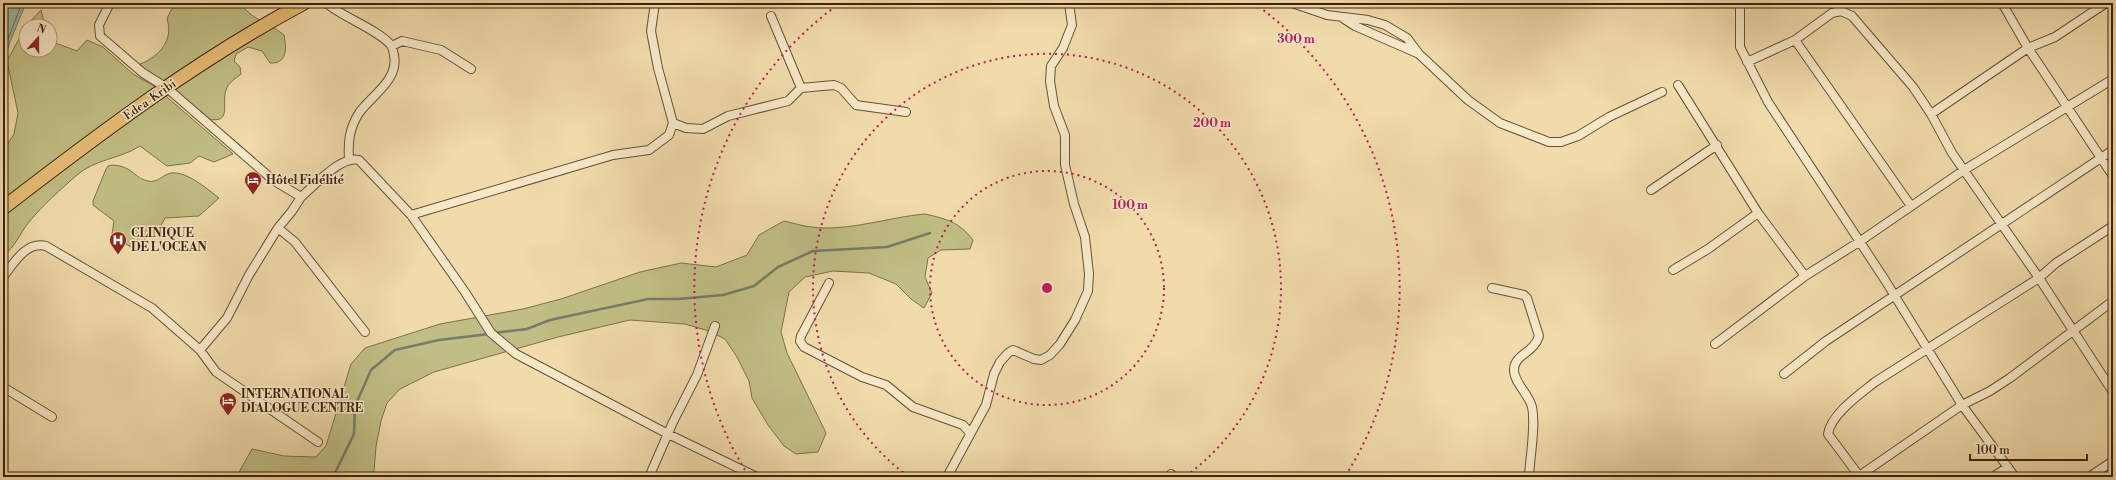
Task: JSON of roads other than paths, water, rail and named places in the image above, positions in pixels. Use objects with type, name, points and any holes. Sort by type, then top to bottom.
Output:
[{"type":"highway","name":"Edea-Kribi","points":[[3,208],[76,152],[167,88],[245,36],[304,3]]},
{"type":"street","points":[[110,3],[99,25],[100,36],[143,73],[167,88],[273,180],[301,197]]},
{"type":"street","points":[[326,3],[338,13],[385,39],[392,46],[395,62],[392,74],[359,113],[348,139],[349,160]]},
{"type":"street","points":[[656,3],[651,31],[658,68],[673,123],[669,135]]},
{"type":"street","points":[[947,477],[986,405],[994,374],[1008,352],[1013,350],[1034,359],[1042,360],[1050,356],[1060,344],[1075,320],[1088,291],[1089,274],[1085,237],[1074,204],[1065,165],[1065,135],[1054,106],[1050,81],[1052,66],[1063,48],[1072,25],[1069,3]]},
{"type":"street","points":[[1292,3],[1327,15],[1344,19],[1368,20],[1385,25],[1407,38],[1419,54],[1468,100],[1500,123],[1548,142],[1561,142],[1578,136],[1609,117],[1662,92]]},
{"type":"street","points":[[1740,3],[1740,47],[1768,102],[1871,258],[1927,349],[1939,364],[1962,405],[2015,477]]},
{"type":"street","points":[[2002,3],[2028,48],[2113,176]]},
{"type":"street","points":[[1931,114],[2028,48],[2055,37],[2106,3]]},
{"type":"street","points":[[1747,62],[1794,40],[1832,14],[1841,11],[1852,16],[1913,87],[1931,114],[1952,153],[2039,278],[2113,392]]},
{"type":"street","points":[[771,16],[801,88]]},
{"type":"street","points":[[1344,19],[1355,26],[1419,54]]},
{"type":"street","points":[[1794,40],[1911,206]]},
{"type":"street","points":[[392,46],[402,41],[442,50],[471,69]]},
{"type":"street","points":[[1715,344],[1805,276],[1859,242],[1964,170],[2113,79]]},
{"type":"street","points":[[673,123],[686,128],[703,130],[728,116],[779,105],[788,101],[801,88],[834,85],[841,88],[856,105],[906,112]]},
{"type":"street","points":[[1678,85],[1717,145],[1758,213],[1805,276]]},
{"type":"street","points":[[410,215],[613,155],[649,150],[669,135],[686,128]]},
{"type":"street","points":[[1651,190],[1717,145]]},
{"type":"street","points":[[1784,374],[1826,341],[2113,150]]},
{"type":"street","points":[[200,350],[227,318],[249,275],[278,228],[301,197],[331,170],[349,160],[359,160],[410,215],[465,292],[491,333],[528,362],[668,434],[757,477]]},
{"type":"street","points":[[1673,270],[1708,250],[1758,213]]},
{"type":"street","points":[[2113,226],[2056,263],[2039,278],[1875,382],[1850,402],[1829,427],[1828,434],[1859,477],[1962,405],[1990,391],[2010,378],[2113,301]]},
{"type":"street","points":[[278,228],[294,242],[365,332]]},
{"type":"street","points":[[3,277],[21,254],[31,246],[39,244],[46,246],[152,308],[200,350],[216,372],[318,442]]},
{"type":"street","points":[[829,283],[800,341],[804,347],[862,377],[886,385],[913,407],[963,425],[970,433]]},
{"type":"street","points":[[1492,288],[1524,295],[1527,298],[1539,336],[1534,348],[1520,357],[1515,363],[1514,370],[1532,406],[1533,430],[1529,477]]},
{"type":"street","points":[[649,477],[697,375],[715,326]]},
{"type":"street","points":[[3,387],[52,417]]},
{"type":"street","points":[[2089,477],[2113,460]]},
{"type":"street","points":[[1993,477],[2008,467]]},
{"type":"water","points":[[3,3],[26,3],[20,18],[18,18],[18,22],[10,42],[3,66]]},
{"type":"waterway","points":[[494,333],[527,329],[550,320],[648,299],[678,299],[723,295],[754,286],[778,267],[813,251],[887,247],[930,233]]},
{"type":"waterway","points":[[333,477],[354,434],[355,406],[371,370],[395,350],[439,340],[489,334]]},
{"type":"place","name":"Hôtel Fidélité","points":[[253,195]]},
{"type":"place","name":"CLINIQUE DE L'OCEAN","points":[[118,255]]},
{"type":"place","name":"INTERNATIONAL DIALOGUE CENTRE","points":[[228,416]]}]
